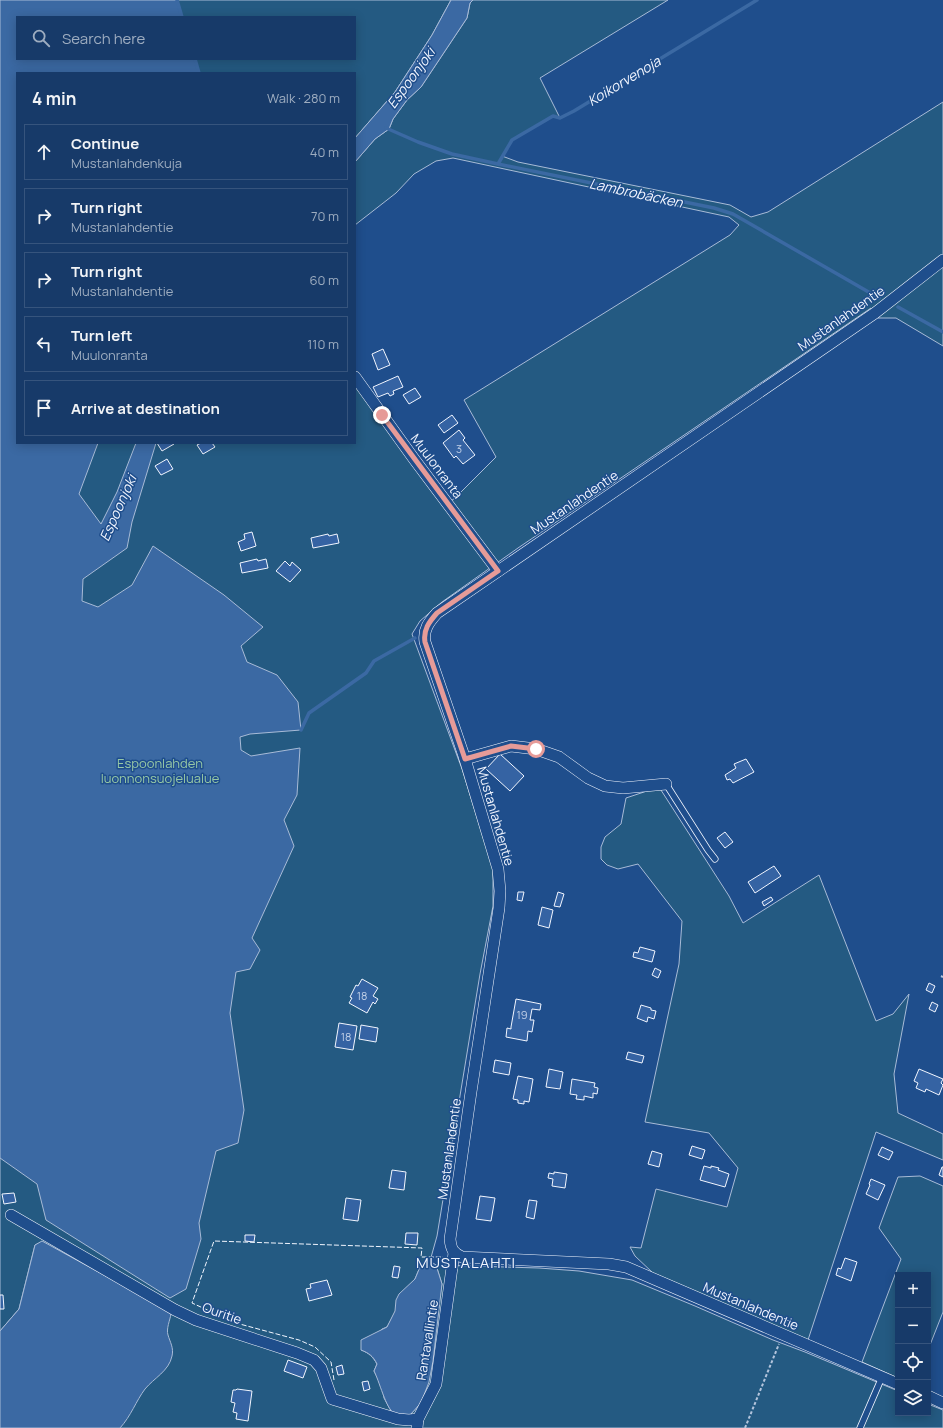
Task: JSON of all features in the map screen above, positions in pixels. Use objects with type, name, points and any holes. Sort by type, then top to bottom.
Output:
[{"type":"street","name":"Mustanlahdentie","points":[[895,1383],[626,1267],[608,1264],[462,1257],[454,1253],[451,1247],[450,1239],[497,923],[500,891],[498,869],[465,759],[424,636],[429,622],[437,613],[875,313],[943,260]]},
{"type":"street","name":"Muulonranta","points":[[356,378],[498,571]]},
{"type":"street","points":[[465,759],[511,746],[536,749],[559,757],[588,778],[605,786],[623,788],[666,784]]},
{"type":"street","name":"Ouritie","points":[[11,1215],[175,1310],[196,1320],[314,1360],[321,1368],[332,1400],[417,1423]]},
{"type":"street","name":"Rantavallintie","points":[[417,1423],[436,1384],[454,1253]]},
{"type":"street","points":[[931,1397],[943,1402]]},
{"type":"lane","points":[[666,784],[715,859]]},
{"type":"lane","points":[[860,1428],[882,1377]]},
{"type":"path","points":[[745,1428],[782,1334]]},
{"type":"green space","points":[[0,0],[451,0],[432,35],[395,92],[356,137],[356,72],[16,72],[16,444],[356,444],[356,384],[444,506],[455,498],[496,457],[464,400],[730,235],[739,225],[729,217],[453,158],[436,161],[414,174],[396,193],[356,224],[356,161],[375,139],[389,129],[393,119],[407,100],[421,87],[467,18],[470,3],[473,0],[668,0],[540,78],[560,118],[553,116],[512,140],[502,156],[518,162],[730,205],[751,217],[768,212],[943,102],[943,346],[896,318],[878,318],[871,308],[518,548],[442,602],[420,621],[412,634],[462,769],[493,869],[493,906],[480,974],[437,1236],[430,1261],[420,1267],[415,1279],[387,1327],[382,1329],[361,1350],[366,1352],[374,1359],[377,1364],[374,1371],[382,1387],[384,1398],[391,1411],[410,1415],[420,1404],[442,1284],[436,1265],[539,1268],[579,1271],[632,1280],[895,1390],[895,1416],[931,1416],[931,1405],[943,1410],[943,1428],[0,1428],[48,1246],[42,1242],[35,1245],[19,1309],[0,1331]]},
{"type":"green space","points":[[659,787],[729,896],[743,923],[819,875],[876,1021],[893,1014],[909,994],[894,1074],[898,1113],[943,1134],[943,1160],[876,1132],[808,1340],[653,1273],[635,1256],[630,1247],[641,1248],[656,1189],[727,1207],[738,1168],[709,1133],[645,1122],[679,964],[682,921],[638,864],[618,869],[607,865],[601,859],[601,847],[605,837],[621,824],[626,798]]},
{"type":"green space","points":[[920,1176],[943,1186],[943,1312],[931,1342],[931,1272],[896,1272],[901,1259],[879,1228],[898,1177]]},
{"type":"green space","points":[[895,1275],[895,1377],[862,1362]]},
{"type":"water","name":"Espoonlahden luonnonsuojelualue","points":[[0,0],[177,0],[182,16],[16,16],[16,60],[195,60],[199,72],[16,72],[16,444],[98,444],[79,494],[101,524],[117,492],[136,444],[156,444],[132,522],[127,548],[83,579],[82,601],[98,607],[132,585],[153,546],[224,595],[263,627],[241,646],[247,662],[277,675],[298,702],[301,730],[250,734],[240,737],[241,750],[251,756],[300,748],[297,795],[284,820],[294,846],[252,938],[260,950],[250,969],[236,972],[230,1013],[244,1110],[238,1143],[216,1151],[199,1223],[201,1239],[186,1289],[170,1298],[46,1220],[37,1184],[0,1158]]},
{"type":"water","name":"Espoonjoki","points":[[451,0],[473,0],[470,3],[467,18],[421,87],[407,100],[393,119],[389,129],[375,139],[356,161],[356,137],[395,92],[432,35]]},
{"type":"water","points":[[42,1241],[164,1308],[171,1314],[167,1330],[172,1345],[172,1356],[168,1366],[145,1389],[120,1428],[0,1428],[0,1331],[19,1309],[35,1245]]},
{"type":"water","points":[[430,1261],[436,1265],[442,1284],[433,1361],[429,1382],[420,1404],[410,1415],[396,1414],[388,1406],[374,1371],[377,1364],[370,1355],[361,1350],[361,1340],[387,1327],[395,1311],[396,1300],[399,1294],[415,1279],[420,1267]]},
{"type":"building","points":[[383,349],[390,365],[378,370],[372,354]]},
{"type":"building","points":[[398,376],[403,387],[393,391],[394,394],[390,396],[388,393],[378,397],[373,387]]},
{"type":"building","points":[[415,388],[421,397],[409,404],[403,395]]},
{"type":"building","points":[[452,415],[458,423],[444,433],[438,425]]},
{"type":"building","points":[[459,430],[465,438],[463,440],[475,455],[463,464],[456,456],[454,458],[443,443]]},
{"type":"building","points":[[158,444],[174,444],[162,451]]},
{"type":"building","points":[[213,444],[215,447],[203,454],[197,445]]},
{"type":"building","points":[[167,459],[173,469],[161,475],[155,466]]},
{"type":"building","points":[[252,532],[256,546],[241,551],[238,542],[245,539],[244,534]]},
{"type":"building","points":[[328,534],[329,536],[337,534],[339,543],[313,548],[311,538]]},
{"type":"building","points":[[257,559],[258,561],[266,559],[268,568],[242,573],[240,563]]},
{"type":"building","points":[[285,561],[290,566],[292,562],[301,570],[290,582],[276,571]]},
{"type":"building","points":[[500,754],[524,776],[510,791],[486,769]]},
{"type":"building","points":[[746,759],[754,772],[733,783],[730,779],[727,780],[725,775],[736,768],[734,764]]},
{"type":"building","points":[[725,832],[733,842],[725,848],[717,838]]},
{"type":"building","points":[[774,866],[781,876],[755,893],[748,882]]},
{"type":"building","points":[[518,892],[524,892],[522,901],[517,900]]},
{"type":"building","points":[[558,892],[564,894],[560,907],[554,906]]},
{"type":"building","points":[[771,897],[773,900],[764,906],[762,902]]},
{"type":"building","points":[[542,907],[553,910],[549,928],[538,925]]},
{"type":"building","points":[[640,947],[655,951],[652,962],[633,957],[634,952],[638,953]]},
{"type":"building","points":[[655,968],[661,971],[658,978],[652,975]]},
{"type":"building","points":[[362,979],[378,988],[373,996],[378,999],[375,1004],[373,1002],[367,1013],[349,1003],[352,998],[350,997],[356,985],[358,986]]},
{"type":"building","points":[[929,983],[935,986],[932,993],[926,990]]},
{"type":"building","points":[[516,999],[541,1004],[540,1010],[532,1009],[530,1020],[534,1020],[532,1032],[528,1031],[527,1041],[506,1037],[507,1028],[511,1029]]},
{"type":"building","points":[[932,1002],[938,1005],[935,1012],[929,1009]]},
{"type":"building","points":[[641,1005],[656,1011],[654,1019],[648,1017],[647,1022],[637,1018]]},
{"type":"building","points":[[339,1023],[357,1026],[353,1050],[335,1047]]},
{"type":"building","points":[[361,1025],[378,1028],[376,1042],[359,1039]]},
{"type":"building","points":[[628,1052],[644,1056],[642,1063],[626,1059]]},
{"type":"building","points":[[495,1060],[511,1063],[509,1075],[493,1072]]},
{"type":"building","points":[[549,1069],[563,1072],[560,1089],[546,1087]]},
{"type":"building","points":[[919,1069],[943,1079],[941,1083],[943,1085],[939,1095],[926,1089],[925,1092],[916,1088],[918,1083],[914,1081]]},
{"type":"building","points":[[518,1076],[533,1079],[529,1102],[524,1101],[524,1104],[518,1103],[518,1100],[513,1099]]},
{"type":"building","points":[[572,1079],[595,1083],[594,1087],[598,1088],[597,1094],[593,1093],[593,1098],[584,1096],[584,1100],[576,1099],[577,1095],[570,1094]]},
{"type":"building","points":[[692,1146],[705,1150],[702,1159],[689,1155]]},
{"type":"building","points":[[882,1147],[893,1152],[889,1160],[878,1155]]},
{"type":"building","points":[[652,1151],[662,1154],[659,1167],[648,1164]]},
{"type":"building","points":[[704,1166],[719,1168],[718,1170],[729,1174],[725,1187],[700,1180]]},
{"type":"building","points":[[943,1167],[943,1177],[939,1175]]},
{"type":"building","points":[[392,1170],[406,1172],[404,1190],[389,1188]]},
{"type":"building","points":[[554,1172],[567,1174],[565,1188],[552,1186],[553,1179],[548,1178],[549,1173],[554,1174]]},
{"type":"building","points":[[871,1179],[885,1185],[878,1200],[866,1194]]},
{"type":"building","points":[[14,1193],[16,1202],[4,1204],[2,1194]]},
{"type":"building","points":[[480,1196],[495,1198],[491,1221],[476,1219]]},
{"type":"building","points":[[346,1198],[361,1200],[358,1221],[343,1219]]},
{"type":"building","points":[[529,1200],[537,1201],[534,1219],[526,1217]]},
{"type":"building","points":[[406,1233],[418,1233],[417,1245],[405,1244]]},
{"type":"building","points":[[245,1235],[255,1235],[254,1242],[245,1241]]},
{"type":"building","points":[[845,1258],[857,1262],[851,1281],[836,1275],[838,1268],[841,1269]]},
{"type":"building","points":[[394,1266],[400,1267],[398,1278],[392,1277]]},
{"type":"building","points":[[327,1280],[332,1295],[309,1301],[306,1289],[311,1288],[310,1284]]},
{"type":"building","points":[[0,1295],[3,1295],[4,1309],[0,1309]]},
{"type":"building","points":[[288,1360],[307,1367],[303,1378],[284,1371]]},
{"type":"building","points":[[342,1365],[344,1374],[338,1375],[336,1367]]},
{"type":"building","points":[[368,1381],[370,1389],[364,1391],[362,1382]]},
{"type":"building","points":[[237,1389],[252,1391],[248,1421],[236,1419],[237,1413],[233,1412],[235,1403],[231,1402],[233,1390]]},
{"type":"waterway","points":[[177,0],[182,16]]},
{"type":"waterway","name":"Koikorvenoja","points":[[498,164],[512,140],[553,116],[560,118],[574,111],[757,0]]},
{"type":"waterway","points":[[195,60],[199,72]]},
{"type":"waterway","name":"Lambrobäcken","points":[[386,128],[418,142],[452,154],[714,208],[733,214],[879,298]]},
{"type":"waterway","name":"Lambrobäcken","points":[[898,307],[943,332]]},
{"type":"waterway","points":[[301,730],[309,713],[366,673],[374,661],[415,638]]},
{"type":"fence","points":[[334,1380],[331,1362],[315,1347],[299,1340],[236,1323],[192,1303],[214,1241],[422,1248],[421,1257],[443,1257]]},
{"type":"district","name":"MUSTALAHTI","points":[[466,1263]]},
{"type":"route","points":[[382,415],[498,571],[437,613],[429,622],[425,630],[425,642],[465,759],[511,746],[536,749]]}]
